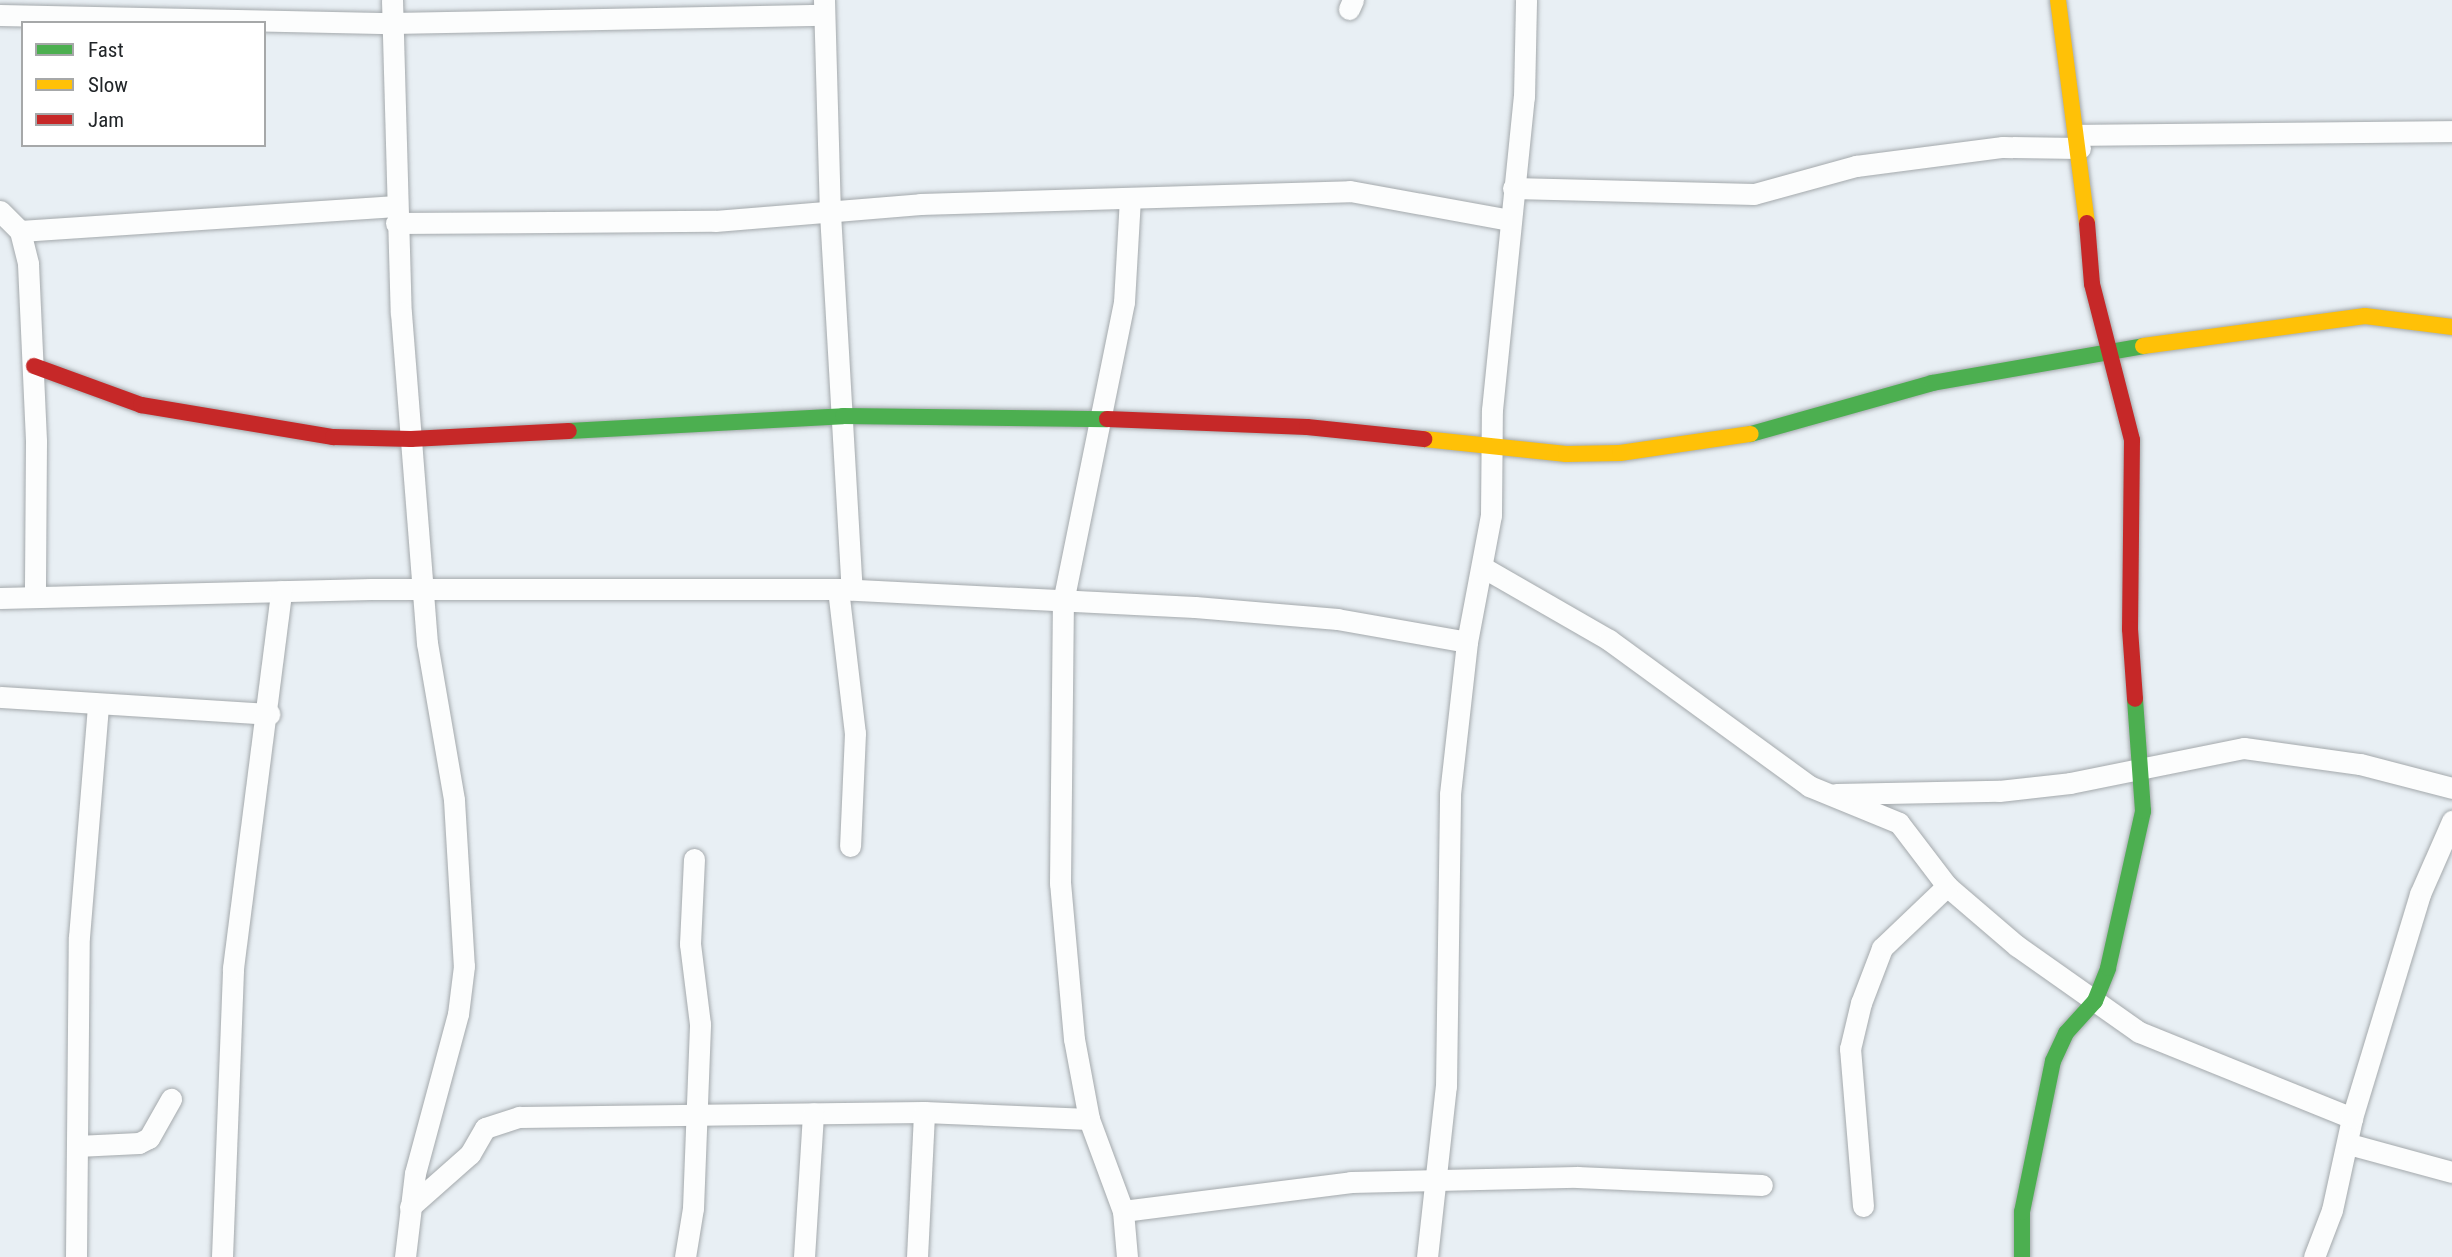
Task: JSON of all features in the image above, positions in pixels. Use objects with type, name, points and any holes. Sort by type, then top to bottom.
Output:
[{"type":"street","points":[[392,0],[396,214],[411,439],[427,643],[454,800],[464,966],[458,1014],[429,1108],[410,1207],[405,1257]]},
{"type":"street","points":[[1427,1257],[1446,1086],[1450,794],[1467,642],[1484,568],[1491,515],[1491,448],[1513,188],[1524,97],[1526,0]]},
{"type":"street","points":[[2022,1257],[2022,1212],[2053,1061],[2066,1032],[2095,1001],[2120,930],[2143,811],[2130,629],[2132,440],[2092,284],[2079,141],[2057,0]]},
{"type":"street","points":[[0,15],[392,23],[824,7],[830,213],[843,416],[845,589],[855,733],[850,846]]},
{"type":"street","points":[[1513,188],[1605,187],[1691,195],[1754,194],[1849,167],[2003,147],[2079,141],[2452,131]]},
{"type":"street","points":[[20,231],[396,214],[650,223],[830,213],[920,204],[1350,191],[1510,220]]},
{"type":"street","points":[[1128,1257],[1123,1210],[1089,1119],[1063,958],[1060,883],[1063,602],[1124,302],[1129,198]]},
{"type":"street","points":[[0,211],[20,231],[28,264],[34,366],[35,597]]},
{"type":"street","points":[[34,366],[141,405],[333,437],[411,439],[843,416],[1102,419],[1307,427],[1491,448],[1620,453],[1755,433],[1932,383],[2108,351],[2365,316],[2452,327]]},
{"type":"street","points":[[1484,568],[1609,640],[1828,794],[1899,823],[1947,886],[2017,946],[2139,1032],[2352,1118]]},
{"type":"street","points":[[0,598],[424,588],[845,589],[1195,607],[1337,619],[1467,642]]},
{"type":"street","points":[[222,1257],[233,968],[269,713],[281,591]]},
{"type":"street","points":[[0,697],[98,705],[269,713]]},
{"type":"street","points":[[76,1257],[79,937],[98,705]]},
{"type":"street","points":[[1828,794],[1999,791],[2070,783],[2141,767],[2267,748],[2360,764],[2452,788]]},
{"type":"street","points":[[2314,1257],[2349,1144],[2352,1118],[2420,894],[2452,821]]},
{"type":"street","points":[[685,1257],[693,1208],[693,1112],[700,1024],[690,944],[694,859]]},
{"type":"street","points":[[1863,1206],[1850,1049],[1861,1003],[1882,948],[1947,886]]},
{"type":"street","points":[[77,1146],[139,1143],[149,1138],[171,1099]]},
{"type":"street","points":[[410,1207],[470,1154],[485,1128],[497,1121],[693,1112],[924,1112],[1089,1119]]},
{"type":"street","points":[[917,1257],[924,1112]]},
{"type":"street","points":[[804,1257],[813,1113]]},
{"type":"street","points":[[2349,1144],[2452,1172]]},
{"type":"street","points":[[1123,1210],[1351,1182],[1577,1177],[1762,1185]]},
{"type":"traffic: fast","points":[[1751,434],[1932,383],[2143,346]]},
{"type":"traffic: fast","points":[[569,431],[843,416],[1107,419]]},
{"type":"traffic: fast","points":[[2022,1257],[2022,1212],[2053,1061],[2066,1033],[2095,1001],[2108,968],[2143,811],[2135,699]]},
{"type":"traffic: slow","points":[[2058,0],[2087,223]]},
{"type":"traffic: slow","points":[[2143,346],[2365,316],[2452,327]]},
{"type":"traffic: slow","points":[[1424,439],[1566,454],[1620,453],[1751,434]]},
{"type":"traffic: jam","points":[[2087,223],[2092,284],[2132,440],[2130,629],[2135,699]]},
{"type":"traffic: jam","points":[[34,366],[141,405],[333,437],[411,439],[569,431]]},
{"type":"traffic: jam","points":[[1107,419],[1307,427],[1424,439]]}]
